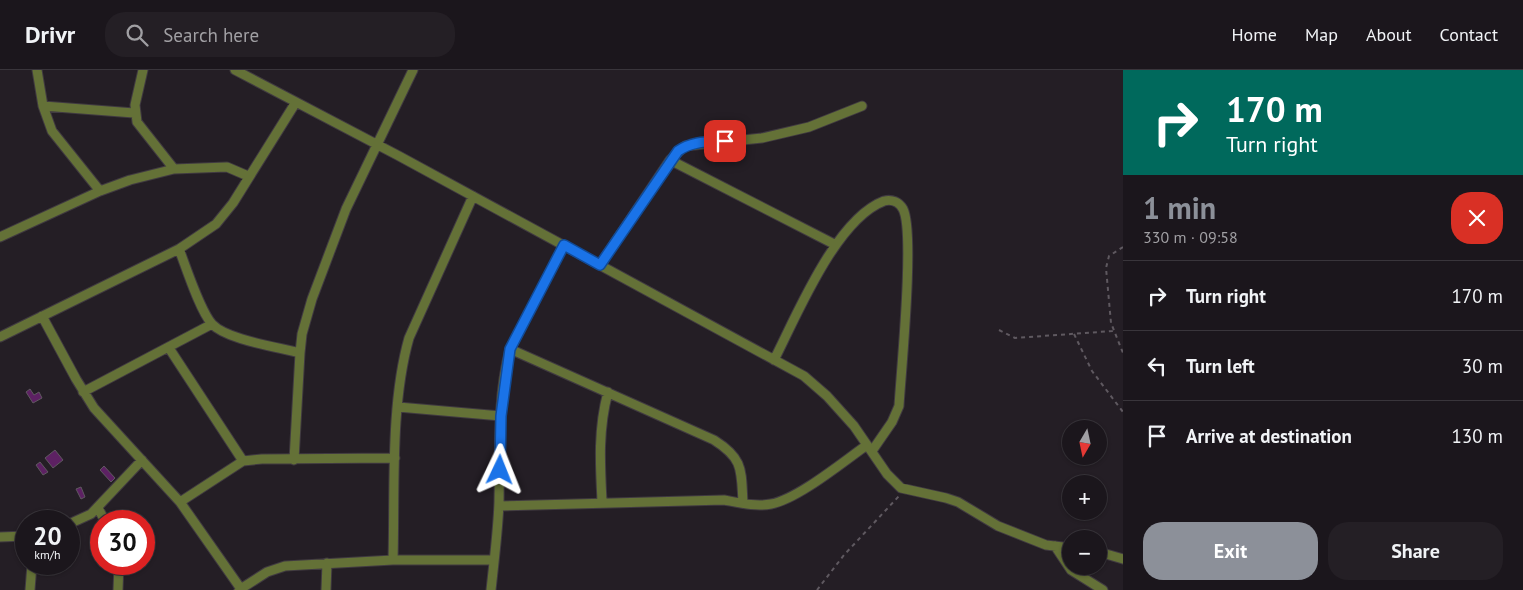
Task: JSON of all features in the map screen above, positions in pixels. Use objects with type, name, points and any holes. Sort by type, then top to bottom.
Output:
[{"type":"street","points":[[38,70],[43,106],[52,130],[100,192]]},
{"type":"street","points":[[143,70],[134,113],[138,122],[174,169]]},
{"type":"street","points":[[236,70],[564,245],[804,376],[827,396],[869,448],[887,474],[905,490],[958,502],[998,526],[1062,547]]},
{"type":"street","points":[[294,460],[300,353],[312,299],[346,210],[413,70]]},
{"type":"street","points":[[0,337],[179,249],[216,224],[233,203],[248,176],[296,102]]},
{"type":"street","points":[[43,106],[134,113]]},
{"type":"street","points":[[600,265],[670,160],[685,146],[771,136],[810,127],[862,106]]},
{"type":"street","points":[[670,160],[834,244]]},
{"type":"street","points":[[0,236],[130,180],[174,169],[227,167],[248,176]]},
{"type":"street","points":[[393,560],[395,458],[404,356],[410,338],[473,196]]},
{"type":"street","points":[[499,506],[724,500],[757,505],[784,500],[869,448],[892,422],[899,406],[907,254],[904,210],[898,202],[889,200],[874,205],[862,213],[834,244],[774,360]]},
{"type":"street","points":[[491,590],[499,506],[501,416],[510,349],[564,245]]},
{"type":"street","points":[[179,249],[197,294],[212,324],[229,334],[300,353]]},
{"type":"street","points":[[42,316],[83,392],[94,408],[180,502],[240,589],[267,572],[285,566],[326,562],[393,560],[494,560]]},
{"type":"street","points":[[83,392],[212,324]]},
{"type":"street","points":[[169,348],[243,462]]},
{"type":"street","points":[[510,349],[714,440],[731,451],[737,460],[740,471],[743,503]]},
{"type":"street","points":[[602,502],[601,416],[608,392]]},
{"type":"street","points":[[398,407],[501,416]]},
{"type":"street","points":[[180,502],[243,462],[395,458]]},
{"type":"street","points":[[80,519],[98,508],[142,460]]},
{"type":"street","points":[[0,537],[15,536]]},
{"type":"street","points":[[1055,546],[1071,570],[1103,590]]},
{"type":"street","points":[[1107,554],[1123,559]]},
{"type":"street","points":[[326,562],[326,590]]},
{"type":"street","points":[[30,590],[31,575]]},
{"type":"street","points":[[118,590],[119,575]]},
{"type":"path","points":[[1123,247],[1109,256],[1106,268],[1113,330],[1123,353]]},
{"type":"path","points":[[999,330],[1015,338],[1113,330]]},
{"type":"path","points":[[1074,334],[1092,370],[1123,412]]},
{"type":"path","points":[[817,590],[844,556],[905,490]]},
{"type":"building","points":[[30,389],[34,395],[39,392],[42,398],[33,403],[26,392]]},
{"type":"building","points":[[55,450],[63,460],[53,468],[45,458]]},
{"type":"building","points":[[40,462],[48,472],[43,475],[36,465]]},
{"type":"building","points":[[104,466],[115,478],[111,482],[100,470]]},
{"type":"building","points":[[81,487],[85,497],[81,499],[76,489]]},
{"type":"route","points":[[500,470],[501,416],[507,358],[544,280],[564,245],[600,265],[664,168],[678,151],[685,146],[696,143],[725,141]]}]
